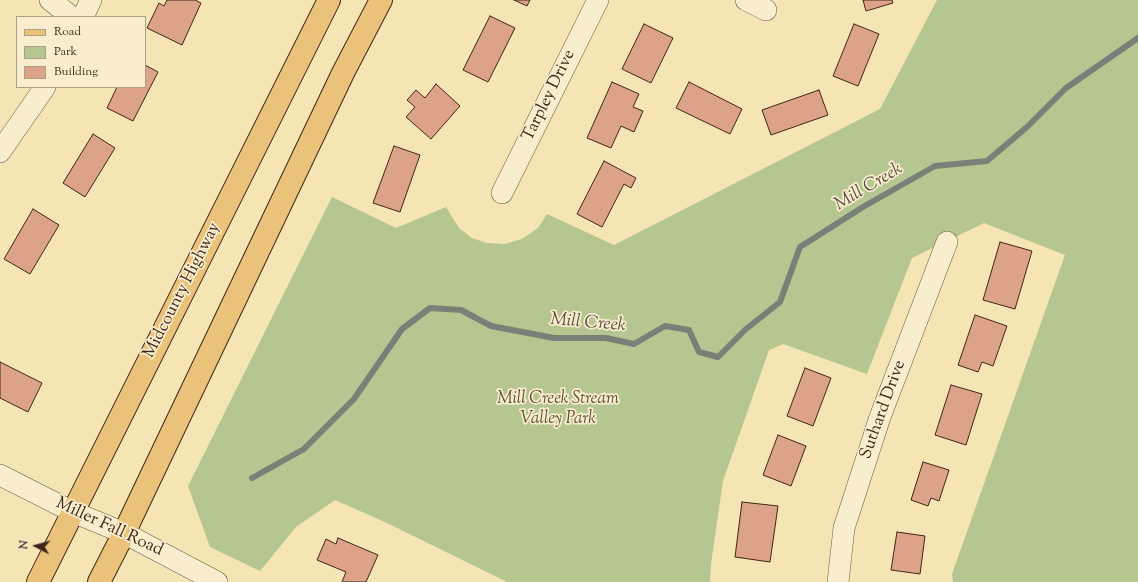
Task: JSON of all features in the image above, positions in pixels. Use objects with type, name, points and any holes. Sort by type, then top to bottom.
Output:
[{"type":"main road","name":"Midcounty Highway","points":[[38,582],[329,0]]},
{"type":"main road","points":[[99,582],[124,533],[343,73],[381,0]]},
{"type":"street","points":[[50,0],[71,16]]},
{"type":"street","points":[[83,16],[91,0]]},
{"type":"street","name":"Tarpley Drive","points":[[502,193],[598,0]]},
{"type":"street","points":[[746,0],[766,10]]},
{"type":"street","points":[[0,152],[44,88]]},
{"type":"street","name":"Suthard Drive","points":[[838,582],[846,520],[880,416],[947,242]]},
{"type":"street","name":"Miller Fall Road","points":[[0,475],[73,512],[124,533],[217,582]]},
{"type":"green space","name":"Mill Creek Stream Valley Park","points":[[937,0],[1138,0],[1138,582],[953,582],[952,574],[1065,255],[984,223],[912,258],[867,374],[783,344],[769,350],[723,481],[711,564],[710,582],[507,582],[387,523],[335,500],[296,527],[260,571],[210,547],[188,486],[332,197],[396,228],[446,207],[459,228],[472,238],[487,243],[504,244],[522,239],[538,228],[547,214],[614,245],[880,109]]},
{"type":"building","points":[[167,0],[195,0],[201,3],[182,45],[147,28],[159,3],[164,6]]},
{"type":"building","points":[[514,0],[530,0],[527,6]]},
{"type":"building","points":[[863,0],[892,0],[893,3],[866,11]]},
{"type":"building","points":[[490,16],[515,28],[488,82],[463,70]]},
{"type":"building","points":[[644,24],[673,38],[651,83],[622,69]]},
{"type":"building","points":[[854,24],[879,34],[858,86],[833,76]]},
{"type":"building","points":[[146,66],[158,72],[133,121],[107,108],[117,88],[146,88]]},
{"type":"building","points":[[612,82],[639,94],[633,107],[643,111],[634,132],[621,126],[611,148],[587,138]]},
{"type":"building","points":[[689,82],[742,109],[730,134],[676,108]]},
{"type":"building","points":[[436,84],[460,106],[431,139],[406,117],[415,107],[407,100],[416,90],[425,98]]},
{"type":"building","points":[[819,90],[828,115],[771,135],[762,110]]},
{"type":"building","points":[[93,134],[115,148],[85,197],[63,183]]},
{"type":"building","points":[[394,146],[420,155],[400,212],[373,203]]},
{"type":"building","points":[[604,161],[636,178],[631,188],[624,184],[602,227],[577,214]]},
{"type":"building","points":[[33,209],[59,225],[30,274],[4,259]]},
{"type":"building","points":[[1000,242],[1032,251],[1015,309],[983,300]]},
{"type":"building","points":[[975,315],[1007,326],[993,366],[982,362],[978,372],[958,365]]},
{"type":"building","points":[[0,362],[42,383],[28,412],[0,398]]},
{"type":"building","points":[[805,368],[831,378],[813,426],[787,416]]},
{"type":"building","points":[[951,385],[982,394],[966,445],[935,435]]},
{"type":"building","points":[[778,435],[806,446],[791,486],[763,475]]},
{"type":"building","points":[[923,462],[949,470],[939,501],[931,498],[928,506],[911,500]]},
{"type":"building","points":[[742,502],[778,506],[770,562],[735,557]]},
{"type":"building","points":[[897,532],[925,536],[920,574],[891,570]]},
{"type":"building","points":[[338,538],[378,555],[366,582],[342,582],[346,572],[317,560],[326,539],[336,544]]},
{"type":"waterway","name":"Mill Creek","points":[[252,478],[304,449],[354,399],[402,329],[430,308],[461,310],[491,326],[554,338],[606,338],[634,344],[665,326],[689,330],[699,352],[718,357],[746,329],[780,302],[800,247],[863,207],[935,166],[987,161],[1027,127],[1066,88],[1138,38]]}]
